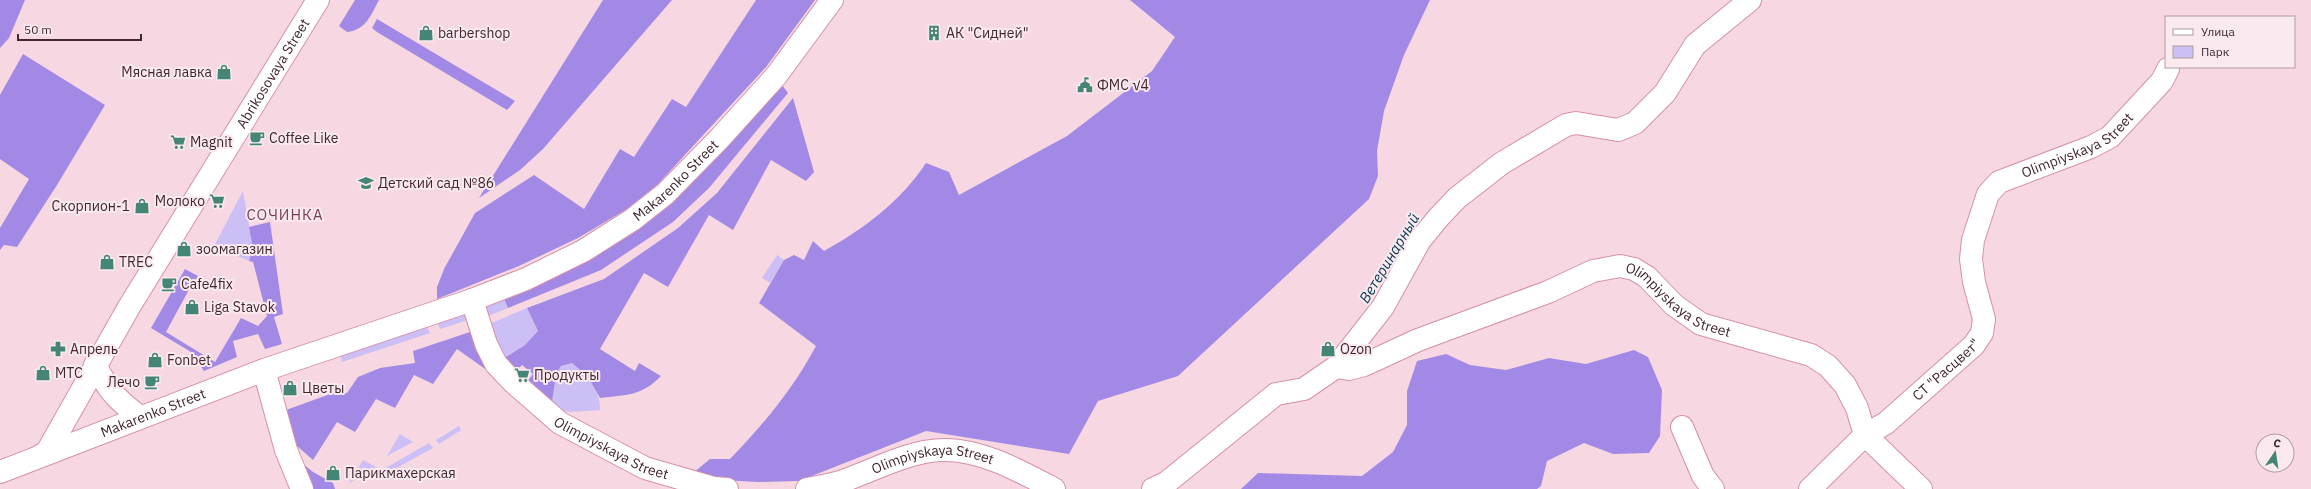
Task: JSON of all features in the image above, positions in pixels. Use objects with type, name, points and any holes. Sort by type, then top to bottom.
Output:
[{"type":"street","name":"Abrikosovaya Street","points":[[43,455],[47,452],[95,365],[149,274],[318,0]]},
{"type":"street","name":"Makarenko Street","points":[[0,472],[264,370],[472,300],[526,279],[583,251],[632,220],[665,194],[719,139],[776,76],[832,0]]},
{"type":"street","points":[[1153,489],[1166,483],[1276,394],[1304,390],[1336,367],[1383,307],[1420,240],[1457,198],[1502,163],[1566,125],[1576,123],[1618,130],[1635,123],[1665,93],[1695,45],[1750,0]]},
{"type":"street","name":"Olimpiyskaya Street","points":[[1982,212],[1988,194],[1999,182],[2091,147],[2110,137],[2162,81],[2168,69]]},
{"type":"street","name":"СТ \"Расцвет\"","points":[[1810,489],[1865,435],[1886,423],[1974,345],[1982,333],[1984,320],[1974,282],[1971,259],[1973,240],[1982,212]]},
{"type":"street","name":"Olimpiyskaya Street","points":[[1336,367],[1349,369],[1364,365],[1418,340],[1542,295],[1593,272],[1620,266],[1634,268],[1647,277],[1674,306],[1701,324],[1811,354],[1828,366],[1845,385],[1857,408],[1865,435],[1921,489]]},
{"type":"street","name":"Olimpiyskaya Street","points":[[472,300],[486,344],[496,364],[513,382],[560,422],[645,468],[714,488],[727,489]]},
{"type":"street","points":[[95,365],[107,388],[121,403],[140,417]]},
{"type":"street","points":[[264,370],[286,450],[302,489]]},
{"type":"street","points":[[1682,427],[1702,476],[1713,489]]},
{"type":"street","name":"Olimpiyskaya Street","points":[[807,489],[839,482],[911,455],[942,450],[965,452],[1012,467],[1054,489]]},
{"type":"street","name":"Makarenko Street","points":[[0,468],[43,455]]},
{"type":"green space","points":[[243,191],[253,248],[249,261],[214,246]]},
{"type":"green space","points":[[777,255],[784,260],[770,283],[762,278]]},
{"type":"green space","points":[[502,294],[508,308],[486,317],[484,306]]},
{"type":"green space","points":[[527,308],[538,331],[525,345],[501,360],[487,325]]},
{"type":"green space","points":[[467,311],[471,319],[440,329],[437,322]]},
{"type":"green space","points":[[426,325],[430,333],[342,362],[340,351]]},
{"type":"green space","points":[[572,363],[583,373],[595,389],[598,396],[600,410],[570,412],[551,409],[556,375],[561,366]]},
{"type":"green space","points":[[459,426],[461,430],[439,444],[436,440]]},
{"type":"green space","points":[[400,434],[413,442],[387,456]]},
{"type":"green space","points":[[429,443],[433,448],[378,478],[375,474]]},
{"type":"green space","points":[[363,460],[376,467],[349,483]]},
{"type":"shaded area","points":[[0,0],[25,0],[9,38],[0,48]]},
{"type":"shaded area","points":[[355,0],[379,0],[367,21],[363,25],[354,31],[347,32],[339,26]]},
{"type":"shaded area","points":[[603,0],[672,0],[543,149],[520,170],[479,198]]},
{"type":"shaded area","points":[[756,0],[815,0],[766,67],[657,185],[627,209],[578,238],[519,266],[437,299],[437,287],[444,269],[475,213],[534,175],[584,209],[620,149],[634,157],[672,99],[686,107]]},
{"type":"shaded area","points":[[1130,0],[1430,0],[1404,55],[1384,111],[1377,151],[1378,176],[1369,199],[1178,376],[1098,401],[1069,454],[926,431],[799,481],[758,482],[687,478],[710,459],[730,459],[777,406],[798,377],[816,346],[759,303],[784,260],[794,255],[804,260],[813,241],[824,251],[867,224],[905,190],[926,163],[949,172],[959,195],[1067,136],[1152,71],[1175,37]]},
{"type":"shaded area","points":[[377,19],[515,101],[507,110],[377,32],[372,28]]},
{"type":"shaded area","points":[[23,54],[105,105],[57,185],[17,247],[4,245],[0,250],[0,228],[29,179],[0,159],[0,95]]},
{"type":"shaded area","points":[[782,85],[788,93],[709,188],[673,222],[601,270],[508,308],[502,294],[604,251],[670,201]]},
{"type":"shaded area","points":[[793,98],[814,172],[806,181],[771,160],[733,230],[709,215],[668,287],[644,273],[600,349],[635,371],[639,363],[661,376],[654,383],[640,391],[626,395],[600,398],[588,377],[572,363],[561,366],[556,375],[551,409],[524,385],[533,374],[522,365],[513,374],[501,360],[525,345],[538,331],[527,308],[604,279],[678,228],[717,193]]},
{"type":"shaded area","points":[[270,222],[283,314],[274,317],[282,344],[265,349],[258,334],[233,341],[237,357],[204,371],[191,352],[151,328],[185,269],[198,276],[195,281],[207,288],[205,290],[192,284],[166,332],[215,362],[241,318],[258,326],[267,316],[253,262],[249,261],[253,248],[249,227]]},
{"type":"shaded area","points":[[473,331],[488,371],[457,349],[433,384],[414,375],[395,408],[376,399],[355,432],[337,422],[313,460],[297,446],[286,410],[333,393],[347,393],[358,377],[380,368],[415,363],[413,351]]},
{"type":"shaded area","points":[[1634,350],[1648,357],[1662,390],[1660,436],[1649,453],[1613,454],[1584,443],[1547,461],[1541,486],[1537,489],[1241,489],[1258,473],[1362,476],[1393,452],[1407,425],[1407,391],[1417,361],[1446,354],[1470,365],[1506,370],[1549,358],[1586,364]]},
{"type":"shaded area","points":[[286,450],[313,472],[333,483],[335,489],[302,489]]},
{"type":"place","name":"barbershop","points":[[426,33]]},
{"type":"place","name":"АК \"Сидней\"","points":[[934,33]]},
{"type":"place","name":"Мясная лавка","points":[[224,72]]},
{"type":"place","name":"ФМС √4","points":[[1085,85]]},
{"type":"place","name":"Coffee Like","points":[[257,138]]},
{"type":"place","name":"Magnit","points":[[178,142]]},
{"type":"place","name":"Детский сад №86","points":[[366,183]]},
{"type":"place","name":"Молоко","points":[[217,201]]},
{"type":"place","name":"Скорпион-1","points":[[142,206]]},
{"type":"place","name":"зоомагазин","points":[[184,249]]},
{"type":"place","name":"TREC","points":[[107,262]]},
{"type":"place","name":"Cafe4fix","points":[[169,284]]},
{"type":"place","name":"Liga Stavok","points":[[192,307]]},
{"type":"place","name":"Апрель","points":[[58,349]]},
{"type":"place","name":"Ozon","points":[[1328,349]]},
{"type":"place","name":"Fonbet","points":[[155,360]]},
{"type":"place","name":"МТС","points":[[43,373]]},
{"type":"place","name":"Продукты","points":[[522,375]]},
{"type":"place","name":"Лечо","points":[[152,382]]},
{"type":"place","name":"Цветы","points":[[290,388]]},
{"type":"place","name":"Парикмахерская","points":[[333,473]]},
{"type":"district","name":"СОЧИНКА","points":[[285,214]]},
{"type":"water label","name":"Ветеринарный","points":[[1389,258]]}]
